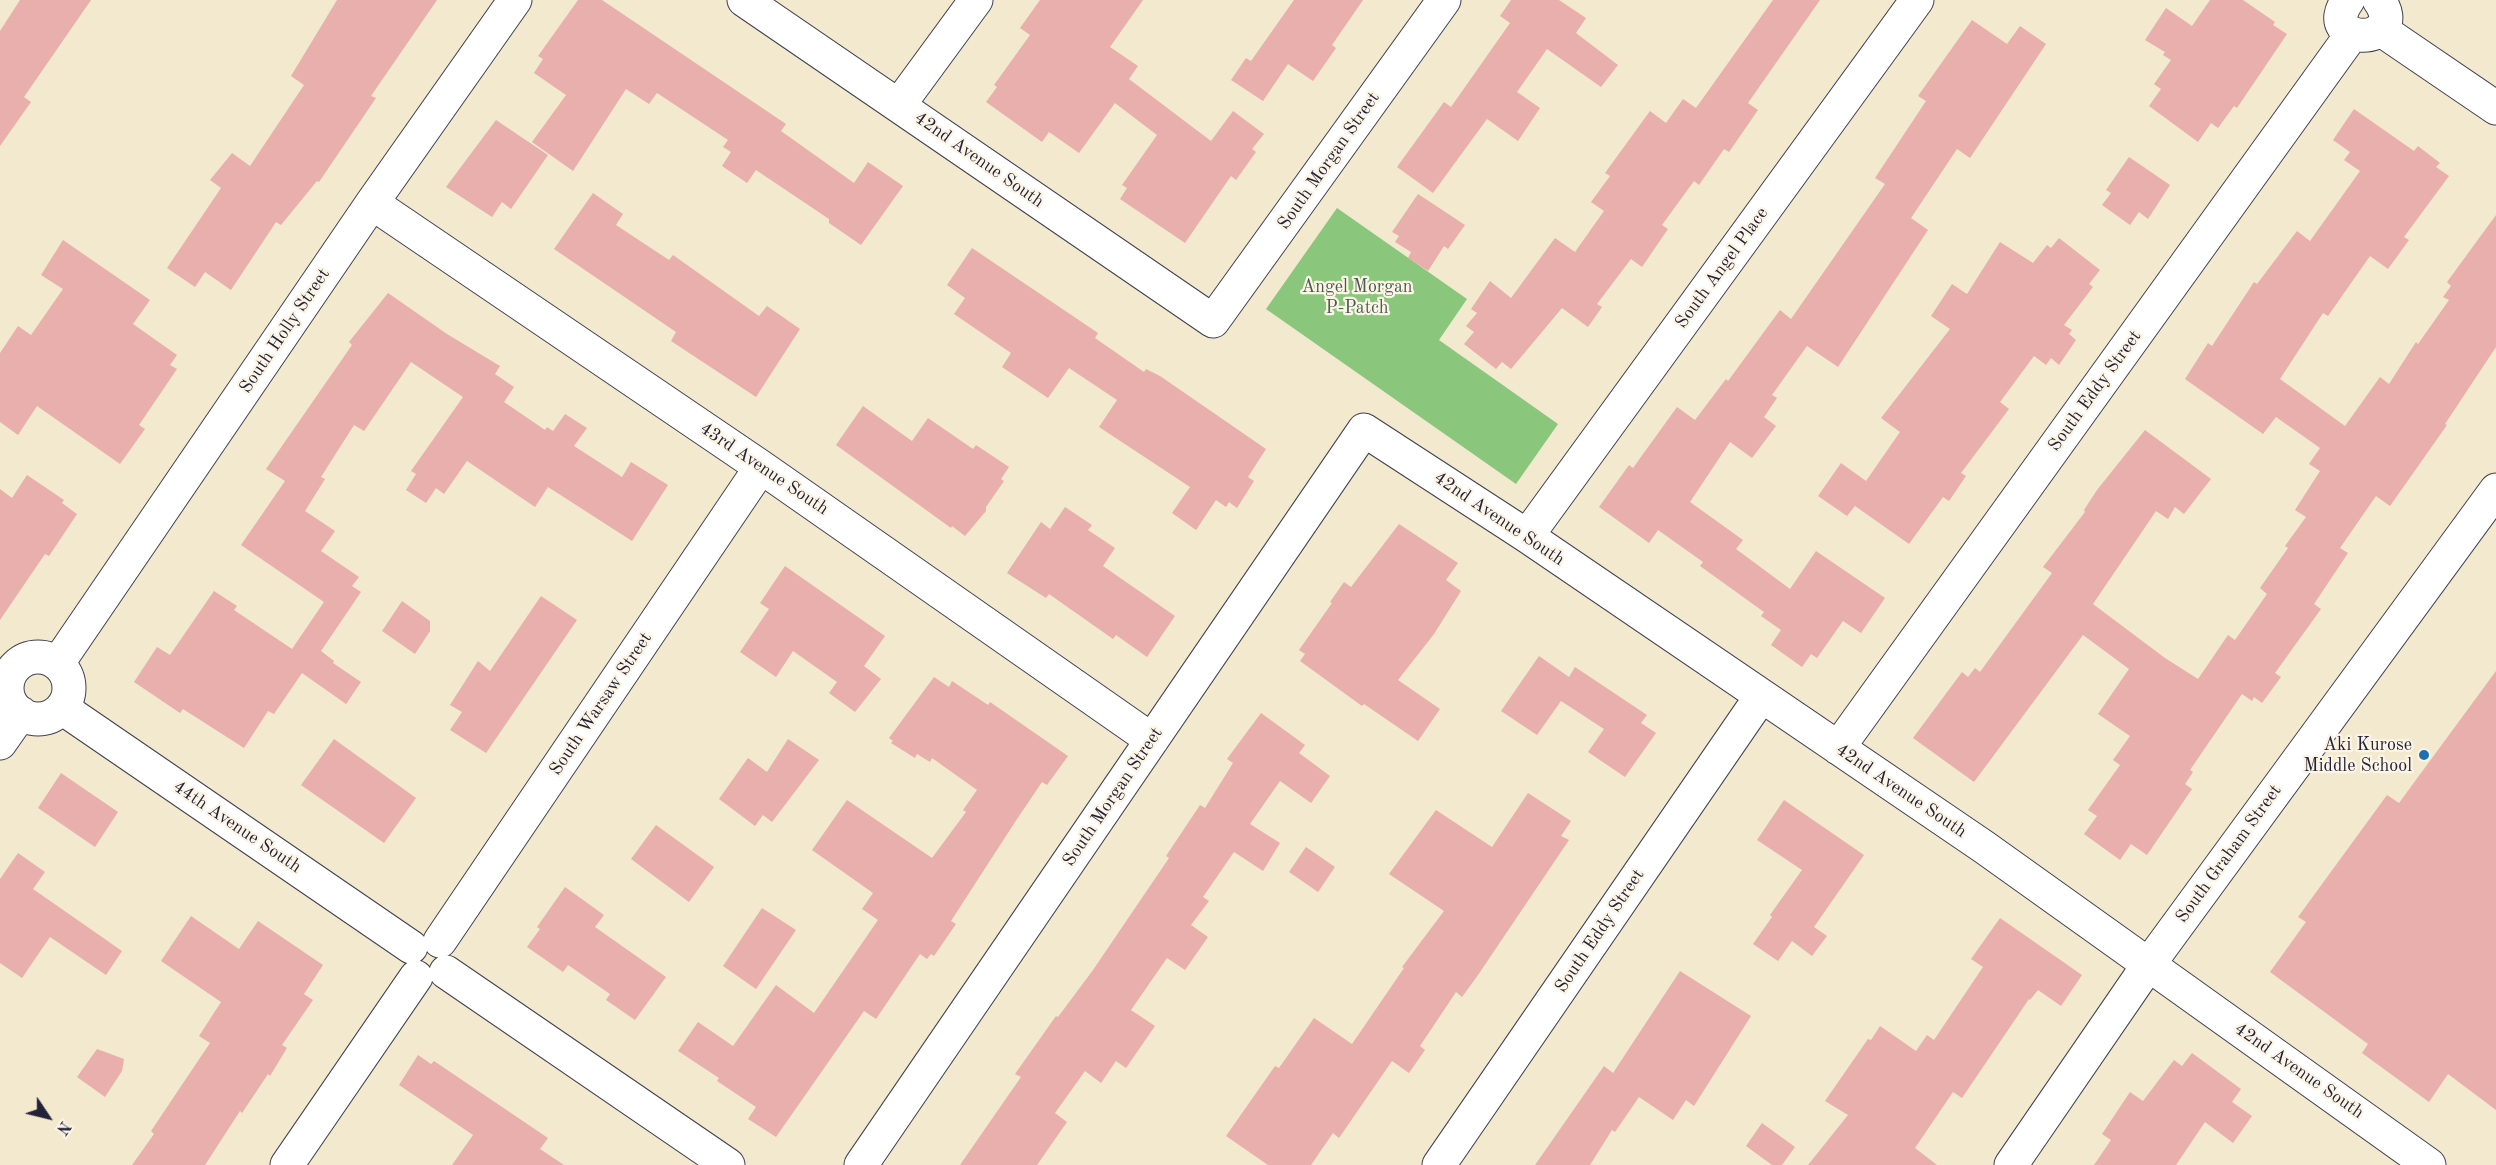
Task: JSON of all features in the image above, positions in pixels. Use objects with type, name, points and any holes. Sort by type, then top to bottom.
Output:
[{"type":"street","name":"South Holly Street","points":[[58,663],[372,203],[515,0]]},
{"type":"street","name":"42nd Avenue South","points":[[744,0],[1213,321]]},
{"type":"street","points":[[899,105],[976,0]]},
{"type":"street","name":"South Morgan Street","points":[[1213,321],[1444,0]]},
{"type":"street","name":"South Angel Place","points":[[1527,536],[1917,0]]},
{"type":"street","points":[[2358,11],[2496,108]]},
{"type":"street","name":"South Eddy Street","points":[[1838,748],[2358,11]]},
{"type":"street","name":"43rd Avenue South","points":[[372,203],[761,466],[1152,740]]},
{"type":"street","name":"42nd Avenue South","points":[[1364,430],[1527,536],[1760,698],[1838,748],[2149,964],[2429,1165]]},
{"type":"street","name":"South Morgan Street","points":[[861,1165],[1364,430]]},
{"type":"street","name":"South Warsaw Street","points":[[287,1165],[429,959],[761,466]]},
{"type":"street","name":"South Graham Street","points":[[2011,1165],[2149,964],[2496,490]]},
{"type":"street","points":[[35,656],[45,657],[58,663],[67,675],[70,684],[69,696],[62,708],[48,718],[37,719],[21,713],[11,703],[7,692],[5,669],[35,656]]},
{"type":"street","name":"South Eddy Street","points":[[1439,1165],[1760,698]]},
{"type":"street","name":"44th Avenue South","points":[[62,708],[728,1165]]},
{"type":"street","points":[[0,743],[21,713]]},
{"type":"green space","name":"Angel Morgan P-Patch","points":[[1337,208],[1467,299],[1439,340],[1558,424],[1516,484],[1266,309]]},
{"type":"building","points":[[20,0],[91,0],[24,97],[31,102],[0,146],[0,31]]},
{"type":"building","points":[[337,0],[437,0],[371,96],[376,98],[319,182],[317,181],[281,225],[276,222],[231,290],[205,272],[195,287],[167,268],[221,188],[210,180],[232,153],[250,166],[304,85],[291,76]]},
{"type":"building","points":[[578,0],[602,0],[786,124],[781,131],[854,183],[868,162],[903,186],[861,245],[829,223],[829,219],[756,170],[747,183],[722,166],[731,152],[723,147],[728,140],[657,93],[649,104],[626,89],[573,171],[532,142],[566,95],[534,73],[543,59],[538,56]]},
{"type":"building","points":[[1040,0],[1143,0],[1110,47],[1138,66],[1129,79],[1211,141],[1233,111],[1264,134],[1252,149],[1256,152],[1236,180],[1231,176],[1185,243],[1120,199],[1127,188],[1122,185],[1157,135],[1115,103],[1079,153],[1049,132],[1042,142],[986,102],[997,87],[994,85],[1030,35],[1020,28]]},
{"type":"building","points":[[1294,0],[1363,0],[1332,45],[1336,48],[1313,81],[1288,64],[1263,101],[1231,80],[1246,58],[1251,61]]},
{"type":"building","points":[[1511,0],[1559,0],[1586,18],[1576,33],[1618,65],[1601,87],[1547,49],[1517,92],[1540,108],[1518,141],[1487,119],[1433,193],[1397,167],[1444,102],[1451,107],[1510,23],[1500,16]]},
{"type":"building","points":[[1773,0],[1820,0],[1748,103],[1758,110],[1729,152],[1724,149],[1699,185],[1694,181],[1662,225],[1668,229],[1642,267],[1631,259],[1597,304],[1602,307],[1588,327],[1562,308],[1511,369],[1502,362],[1496,369],[1464,344],[1474,332],[1466,326],[1477,313],[1471,309],[1490,281],[1511,298],[1555,238],[1575,252],[1604,211],[1591,202],[1610,176],[1605,173],[1650,111],[1666,123],[1683,99],[1696,108]]},
{"type":"building","points":[[2210,0],[2243,0],[2275,22],[2273,25],[2287,34],[2237,108],[2234,106],[2218,128],[2211,123],[2198,142],[2149,106],[2161,89],[2154,84],[2171,60],[2163,55],[2165,52],[2145,40],[2166,8],[2192,26]]},
{"type":"building","points":[[1972,20],[2007,44],[2020,26],[2046,44],[1970,158],[1957,149],[1911,218],[1928,230],[1838,367],[1807,346],[1772,395],[1777,398],[1764,417],[1776,426],[1752,458],[1730,442],[1690,502],[1743,540],[1736,549],[1790,589],[1816,551],[1885,598],[1861,633],[1843,621],[1817,658],[1811,654],[1802,667],[1771,645],[1781,630],[1761,616],[1764,612],[1700,566],[1703,562],[1658,530],[1649,543],[1599,507],[1629,465],[1633,468],[1677,407],[1695,420],[1726,379],[1728,381],[1780,310],[1791,319],[1885,184],[1875,178],[1926,101],[1918,96]]},
{"type":"building","points":[[2354,109],[2414,151],[2418,146],[2440,163],[2436,167],[2449,176],[2404,237],[2409,240],[2388,269],[2370,256],[2328,316],[2323,313],[2280,379],[2345,426],[2380,377],[2389,384],[2416,342],[2418,344],[2449,300],[2443,297],[2451,286],[2447,282],[2496,215],[2496,347],[2445,424],[2447,425],[2390,506],[2376,496],[2340,548],[2348,553],[2314,604],[2321,609],[2275,673],[2281,677],[2262,703],[2254,697],[2252,701],[2242,694],[2190,770],[2193,772],[2185,784],[2192,789],[2147,855],[2131,844],[2120,860],[2084,834],[2097,816],[2088,810],[2120,765],[2113,760],[2130,736],[2098,714],[2129,669],[2083,635],[1974,782],[1913,738],[1962,672],[1968,677],[1975,668],[1980,672],[2052,573],[2043,567],[2085,512],[2084,510],[2097,490],[2145,430],[2211,479],[2184,514],[2175,507],[2168,519],[2156,511],[2093,604],[2165,658],[2198,679],[2228,635],[2235,640],[2267,594],[2260,588],[2288,548],[2285,546],[2306,517],[2295,510],[2320,471],[2309,464],[2320,448],[2276,417],[2263,434],[2185,379],[2208,343],[2212,346],[2254,282],[2257,284],[2297,231],[2310,241],[2360,171],[2344,160],[2350,152],[2333,140]]},
{"type":"building","points":[[496,120],[548,155],[511,209],[502,202],[492,217],[446,187]]},
{"type":"building","points":[[2129,157],[2170,185],[2148,219],[2139,212],[2130,225],[2102,205],[2111,193],[2106,190]]},
{"type":"building","points":[[593,193],[623,214],[616,225],[669,260],[673,255],[759,316],[767,306],[800,329],[756,397],[671,341],[676,332],[554,249]]},
{"type":"building","points":[[1418,194],[1465,225],[1448,249],[1444,246],[1428,271],[1408,258],[1411,252],[1395,242],[1399,236],[1392,232]]},
{"type":"building","points":[[2059,238],[2100,270],[2089,284],[2093,287],[2064,325],[2072,330],[2069,334],[2076,340],[2059,365],[2051,358],[2046,365],[2034,356],[2000,402],[2009,409],[1961,473],[1966,476],[1949,501],[1943,497],[1909,544],[1855,506],[1847,516],[1818,496],[1841,463],[1866,481],[1900,432],[1881,418],[1950,329],[1931,316],[1952,284],[1967,294],[2000,242],[2033,263],[2047,245],[2051,248]]},
{"type":"building","points":[[63,240],[150,300],[133,324],[177,355],[170,365],[177,369],[139,425],[145,429],[120,464],[37,406],[18,435],[0,422],[0,353],[18,326],[31,335],[63,289],[41,275]]},
{"type":"building","points":[[972,248],[1098,333],[1095,338],[1144,372],[1146,369],[1160,376],[1266,449],[1248,477],[1254,481],[1237,508],[1229,502],[1226,507],[1216,500],[1196,530],[1172,513],[1190,487],[1099,427],[1117,400],[1069,368],[1048,398],[1002,367],[1011,353],[954,314],[965,298],[947,285]]},
{"type":"building","points":[[388,293],[447,334],[500,366],[495,374],[514,387],[504,402],[545,430],[547,427],[553,431],[565,414],[587,428],[574,446],[622,477],[631,462],[668,485],[632,541],[548,487],[535,507],[467,461],[444,494],[436,488],[426,503],[406,490],[416,474],[411,471],[463,397],[411,362],[364,431],[354,425],[321,477],[325,479],[305,511],[335,531],[321,551],[359,577],[352,586],[361,592],[321,651],[334,661],[333,663],[361,682],[346,704],[302,673],[274,714],[268,711],[244,748],[183,709],[180,713],[134,682],[157,647],[170,655],[214,591],[237,606],[234,610],[292,649],[324,602],[241,545],[285,481],[266,469],[352,345],[349,342]]},
{"type":"building","points":[[863,406],[912,441],[928,418],[973,449],[976,445],[1009,467],[1001,479],[1004,481],[986,507],[986,511],[965,536],[836,445]]},
{"type":"building","points":[[27,475],[64,500],[62,503],[77,514],[49,556],[45,554],[0,620],[0,489],[12,498]]},
{"type":"building","points":[[1065,507],[1092,525],[1088,530],[1115,548],[1103,566],[1175,616],[1147,657],[1116,635],[1113,639],[1049,594],[1046,598],[1007,573],[1041,522],[1050,529]]},
{"type":"building","points":[[1399,524],[1458,563],[1446,580],[1461,591],[1434,634],[1398,680],[1440,709],[1418,741],[1364,704],[1362,706],[1300,661],[1305,654],[1299,650],[1344,582],[1351,587]]},
{"type":"building","points":[[785,566],[885,636],[864,666],[881,679],[855,712],[829,693],[837,682],[793,651],[776,677],[740,652],[769,609],[760,603]]},
{"type":"building","points":[[541,596],[577,620],[486,753],[450,730],[462,712],[450,705],[478,661],[490,671]]},
{"type":"building","points":[[402,601],[430,621],[430,631],[415,654],[382,631]]},
{"type":"building","points":[[1539,656],[1569,677],[1575,667],[1647,715],[1641,723],[1656,733],[1625,777],[1588,752],[1604,729],[1561,701],[1537,735],[1501,711]]},
{"type":"building","name":"Aki Kurose Middle School","points":[[2496,671],[2496,1110],[2448,1074],[2429,1102],[2362,1053],[2368,1044],[2270,972],[2306,922],[2298,917],[2387,795],[2399,803]]},
{"type":"building","points":[[934,677],[949,687],[952,681],[988,705],[990,702],[1068,756],[1047,785],[1042,782],[1015,822],[951,921],[956,924],[934,956],[931,954],[927,959],[920,954],[876,1019],[864,1011],[776,1137],[748,1119],[756,1107],[717,1081],[719,1078],[678,1051],[698,1022],[733,1046],[776,985],[814,1013],[878,920],[862,909],[873,893],[812,850],[847,800],[932,858],[966,812],[963,810],[977,790],[932,758],[930,762],[917,754],[915,758],[891,743],[893,741],[889,738]]},
{"type":"building","points":[[1261,713],[1305,745],[1299,753],[1330,776],[1311,803],[1280,781],[1250,824],[1280,843],[1263,871],[1234,852],[1203,897],[1209,901],[1191,925],[1208,937],[1185,970],[1167,958],[1131,1010],[1155,1026],[1126,1068],[1116,1061],[1101,1083],[1085,1071],[1055,1113],[1067,1122],[1037,1165],[960,1165],[1021,1077],[1015,1074],[1056,1016],[1058,1017],[1093,970],[1169,858],[1166,856],[1200,805],[1205,808],[1233,763],[1227,759]]},
{"type":"building","points":[[334,739],[416,798],[384,843],[301,785]]},
{"type":"building","points":[[788,739],[819,760],[772,822],[763,815],[755,826],[719,799],[748,758],[767,772]]},
{"type":"building","points":[[61,773],[118,812],[95,847],[38,808]]},
{"type":"building","points":[[1528,793],[1571,821],[1561,836],[1569,840],[1462,997],[1456,992],[1420,1046],[1425,1050],[1409,1073],[1392,1061],[1339,1138],[1333,1133],[1311,1165],[1268,1165],[1226,1136],[1275,1066],[1279,1068],[1314,1018],[1352,1044],[1404,968],[1402,967],[1444,911],[1389,874],[1436,810],[1492,847]]},
{"type":"building","points":[[1784,800],[1864,855],[1814,927],[1827,936],[1812,956],[1792,941],[1778,961],[1753,944],[1772,917],[1770,915],[1802,870],[1757,840]]},
{"type":"building","points":[[656,825],[714,867],[689,902],[631,859]]},
{"type":"building","points":[[1306,847],[1335,867],[1318,892],[1289,872]]},
{"type":"building","points":[[18,853],[45,872],[33,889],[122,951],[106,975],[50,937],[22,978],[0,963],[0,879]]},
{"type":"building","points":[[565,887],[604,915],[595,927],[666,977],[635,1020],[606,1000],[610,994],[568,965],[563,972],[527,947],[540,929],[537,927]]},
{"type":"building","points":[[762,908],[796,930],[756,989],[723,966]]},
{"type":"building","points":[[191,916],[239,949],[258,921],[323,965],[304,994],[313,1000],[282,1045],[287,1048],[270,1076],[268,1074],[242,1113],[240,1111],[205,1165],[132,1165],[154,1134],[151,1131],[210,1043],[199,1036],[221,1002],[161,961]]},
{"type":"building","points":[[2000,918],[2082,975],[2061,1006],[2038,990],[2029,999],[1962,1098],[1953,1092],[1915,1148],[1937,1165],[1808,1165],[1848,1115],[1825,1101],[1868,1039],[1871,1040],[1880,1026],[1916,1051],[1927,1035],[1934,1040],[1983,967],[1971,959]]},
{"type":"building","points":[[1680,971],[1751,1016],[1694,1106],[1686,1100],[1673,1120],[1639,1097],[1615,1132],[1612,1130],[1590,1165],[1535,1165],[1604,1066],[1613,1073]]},
{"type":"building","points":[[97,1049],[124,1059],[122,1071],[105,1097],[77,1077]]},
{"type":"building","points":[[2192,1053],[2241,1089],[2232,1102],[2252,1116],[2233,1143],[2205,1122],[2176,1165],[2094,1165],[2111,1140],[2102,1134],[2130,1092],[2143,1101],[2174,1060],[2182,1066]]},
{"type":"building","points":[[418,1055],[431,1064],[434,1061],[548,1138],[540,1149],[564,1165],[452,1165],[473,1135],[399,1085]]},
{"type":"building","points":[[1762,1123],[1795,1147],[1782,1165],[1772,1165],[1746,1146]]},
{"type":"place","name":"Aki Kurose Middle School","points":[[2424,755]]}]
